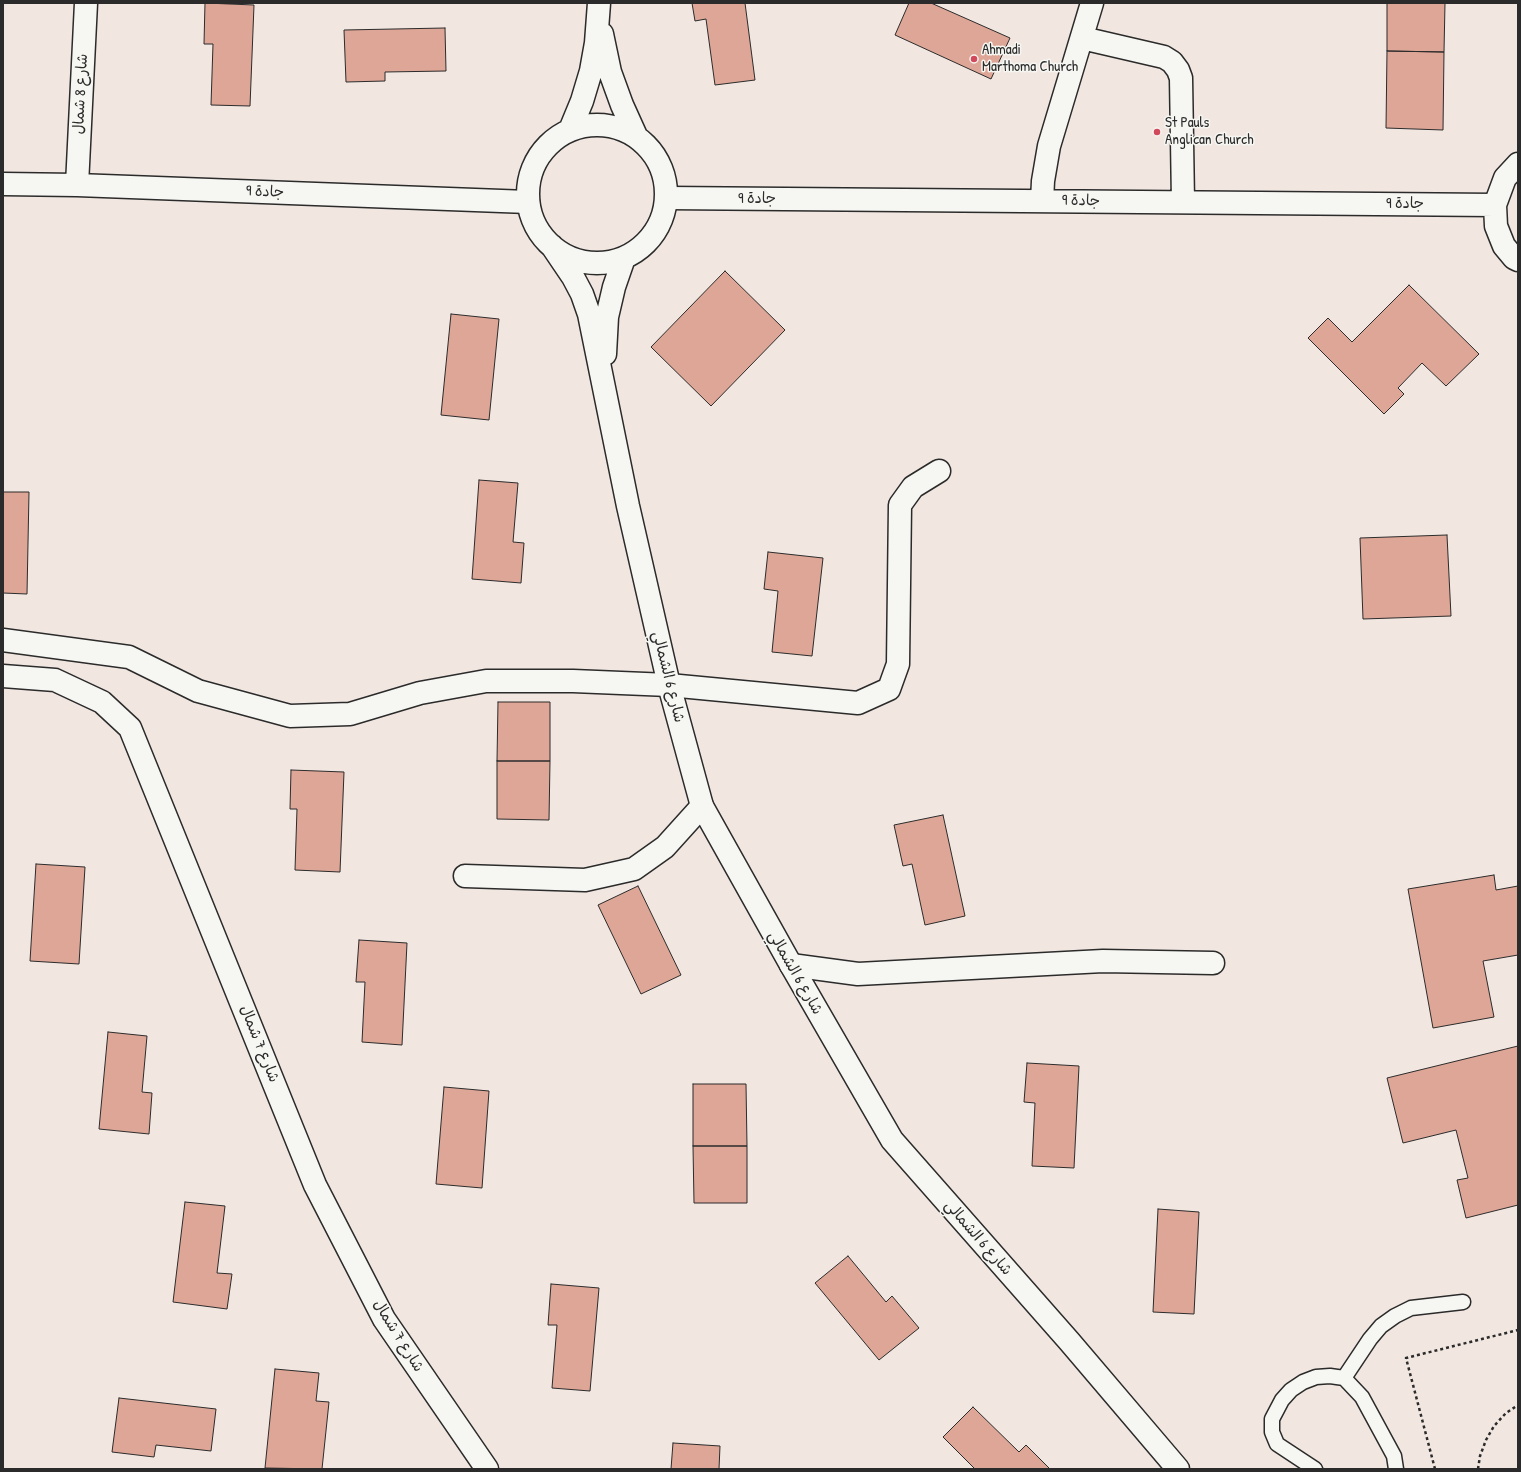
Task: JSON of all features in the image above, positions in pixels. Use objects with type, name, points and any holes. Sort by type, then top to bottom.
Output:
[{"type":"street","name":"شارع 8 شمال","points":[[77,185],[86,3]]},
{"type":"street","points":[[1042,201],[1042,181],[1049,146],[1092,3]]},
{"type":"street","points":[[570,130],[582,101],[591,71],[599,9]]},
{"type":"street","points":[[599,9],[603,44],[610,72],[622,105],[636,136]]},
{"type":"street","points":[[1082,38],[1164,57],[1172,62],[1178,70],[1181,78],[1184,202]]},
{"type":"street","points":[[592,125],[614,126],[636,136],[653,153],[664,174],[667,198],[661,223],[646,243],[624,258],[599,263],[574,259],[552,246],[536,226],[528,202],[529,179],[537,159],[551,142],[570,130],[592,125]]},
{"type":"street","points":[[1518,164],[1505,178],[1495,205],[1496,226],[1504,246],[1514,258],[1518,260]]},
{"type":"street","name":"جادة 9","points":[[3,184],[77,185],[528,202]]},
{"type":"street","name":"جادة 9","points":[[667,198],[1495,205]]},
{"type":"street","name":"شارع 6 الشمالي","points":[[552,246],[563,261],[582,294],[589,314],[628,506],[669,686],[702,806],[790,965],[892,1140],[1069,1341],[1178,1469]]},
{"type":"street","name":"شارع 6 الشمالي","points":[[602,380],[607,317],[614,287],[624,258]]},
{"type":"street","points":[[3,640],[129,657],[198,692],[290,716],[350,714],[420,694],[486,681],[573,681],[669,686],[858,703],[889,689],[898,664],[900,505],[913,487],[939,471]]},
{"type":"street","name":"شارع 7 شمال","points":[[3,676],[55,680],[102,702],[130,728],[315,1185],[384,1319],[487,1469]]},
{"type":"street","points":[[465,876],[584,880],[634,869],[665,847],[702,806]]},
{"type":"street","points":[[790,965],[858,974],[1103,961],[1213,963]]},
{"type":"lane","points":[[1344,1378],[1370,1339],[1381,1326],[1395,1316],[1411,1308],[1463,1302]]},
{"type":"lane","points":[[1315,1469],[1278,1444],[1272,1432],[1272,1419],[1282,1400],[1291,1390],[1303,1382],[1316,1377],[1330,1376],[1344,1378],[1362,1398],[1394,1456],[1396,1469]]},
{"type":"path","points":[[1436,1469],[1406,1358],[1518,1330]]},
{"type":"path","points":[[1478,1469],[1480,1456],[1486,1440],[1494,1426],[1506,1413],[1518,1405]]},
{"type":"building","points":[[205,3],[254,5],[250,106],[211,105],[213,44],[204,44]]},
{"type":"building","points":[[692,3],[745,3],[755,80],[715,85],[706,19],[695,21]]},
{"type":"building","name":"Ahmadi Marthoma Church","points":[[909,3],[931,3],[1010,38],[991,79],[895,35]]},
{"type":"building","points":[[1387,3],[1445,3],[1444,52],[1387,51]]},
{"type":"building","points":[[445,28],[446,71],[385,72],[385,81],[346,82],[344,30]]},
{"type":"building","points":[[1387,51],[1444,52],[1443,130],[1386,128]]},
{"type":"building","points":[[725,271],[785,330],[711,406],[651,347]]},
{"type":"building","points":[[1409,285],[1479,354],[1446,386],[1422,363],[1398,388],[1404,394],[1384,414],[1308,338],[1328,318],[1352,342]]},
{"type":"building","points":[[451,314],[499,319],[489,420],[441,415]]},
{"type":"building","points":[[479,480],[518,483],[513,542],[524,543],[521,583],[472,579]]},
{"type":"building","points":[[3,492],[29,492],[27,594],[3,593]]},
{"type":"building","points":[[1447,535],[1451,616],[1363,619],[1360,538]]},
{"type":"building","points":[[768,552],[823,558],[812,656],[772,652],[778,591],[764,589]]},
{"type":"building","points":[[498,702],[550,702],[550,761],[497,761]]},
{"type":"building","points":[[497,761],[550,761],[549,820],[497,819]]},
{"type":"building","points":[[291,770],[344,772],[340,872],[295,870],[297,809],[290,809]]},
{"type":"building","points":[[943,815],[965,916],[925,925],[912,864],[903,866],[894,825]]},
{"type":"building","points":[[36,864],[85,867],[79,964],[30,961]]},
{"type":"building","points":[[1494,875],[1496,890],[1518,886],[1518,955],[1483,961],[1494,1017],[1433,1028],[1408,889]]},
{"type":"building","points":[[638,886],[681,975],[641,994],[598,905]]},
{"type":"building","points":[[359,940],[407,943],[402,1045],[362,1042],[365,982],[356,982]]},
{"type":"building","points":[[108,1032],[147,1036],[142,1092],[152,1093],[149,1134],[99,1129]]},
{"type":"building","points":[[1518,1046],[1518,1205],[1466,1218],[1457,1180],[1468,1178],[1456,1130],[1403,1143],[1387,1078]]},
{"type":"building","points":[[1027,1063],[1079,1066],[1074,1168],[1032,1166],[1035,1103],[1024,1102]]},
{"type":"building","points":[[693,1084],[746,1084],[747,1146],[693,1146]]},
{"type":"building","points":[[444,1087],[489,1091],[482,1188],[436,1184]]},
{"type":"building","points":[[693,1146],[747,1146],[747,1203],[694,1203]]},
{"type":"building","points":[[185,1202],[225,1206],[217,1273],[232,1274],[227,1309],[173,1302]]},
{"type":"building","points":[[1158,1209],[1199,1212],[1194,1314],[1153,1312]]},
{"type":"building","points":[[848,1256],[886,1302],[892,1296],[919,1328],[879,1360],[815,1283]]},
{"type":"building","points":[[551,1284],[599,1288],[590,1391],[552,1388],[557,1325],[548,1325]]},
{"type":"building","points":[[275,1369],[319,1373],[316,1401],[329,1402],[322,1469],[265,1468]]},
{"type":"building","points":[[119,1398],[216,1409],[211,1451],[156,1445],[154,1457],[112,1452]]},
{"type":"building","points":[[973,1407],[1019,1452],[1026,1445],[1050,1469],[975,1469],[943,1437]]},
{"type":"building","points":[[673,1443],[720,1446],[719,1469],[671,1469]]},
{"type":"place","name":"Ahmadi Marthoma Church","points":[[974,59]]},
{"type":"place","name":"St Pauls Anglican Church","points":[[1157,132]]}]
